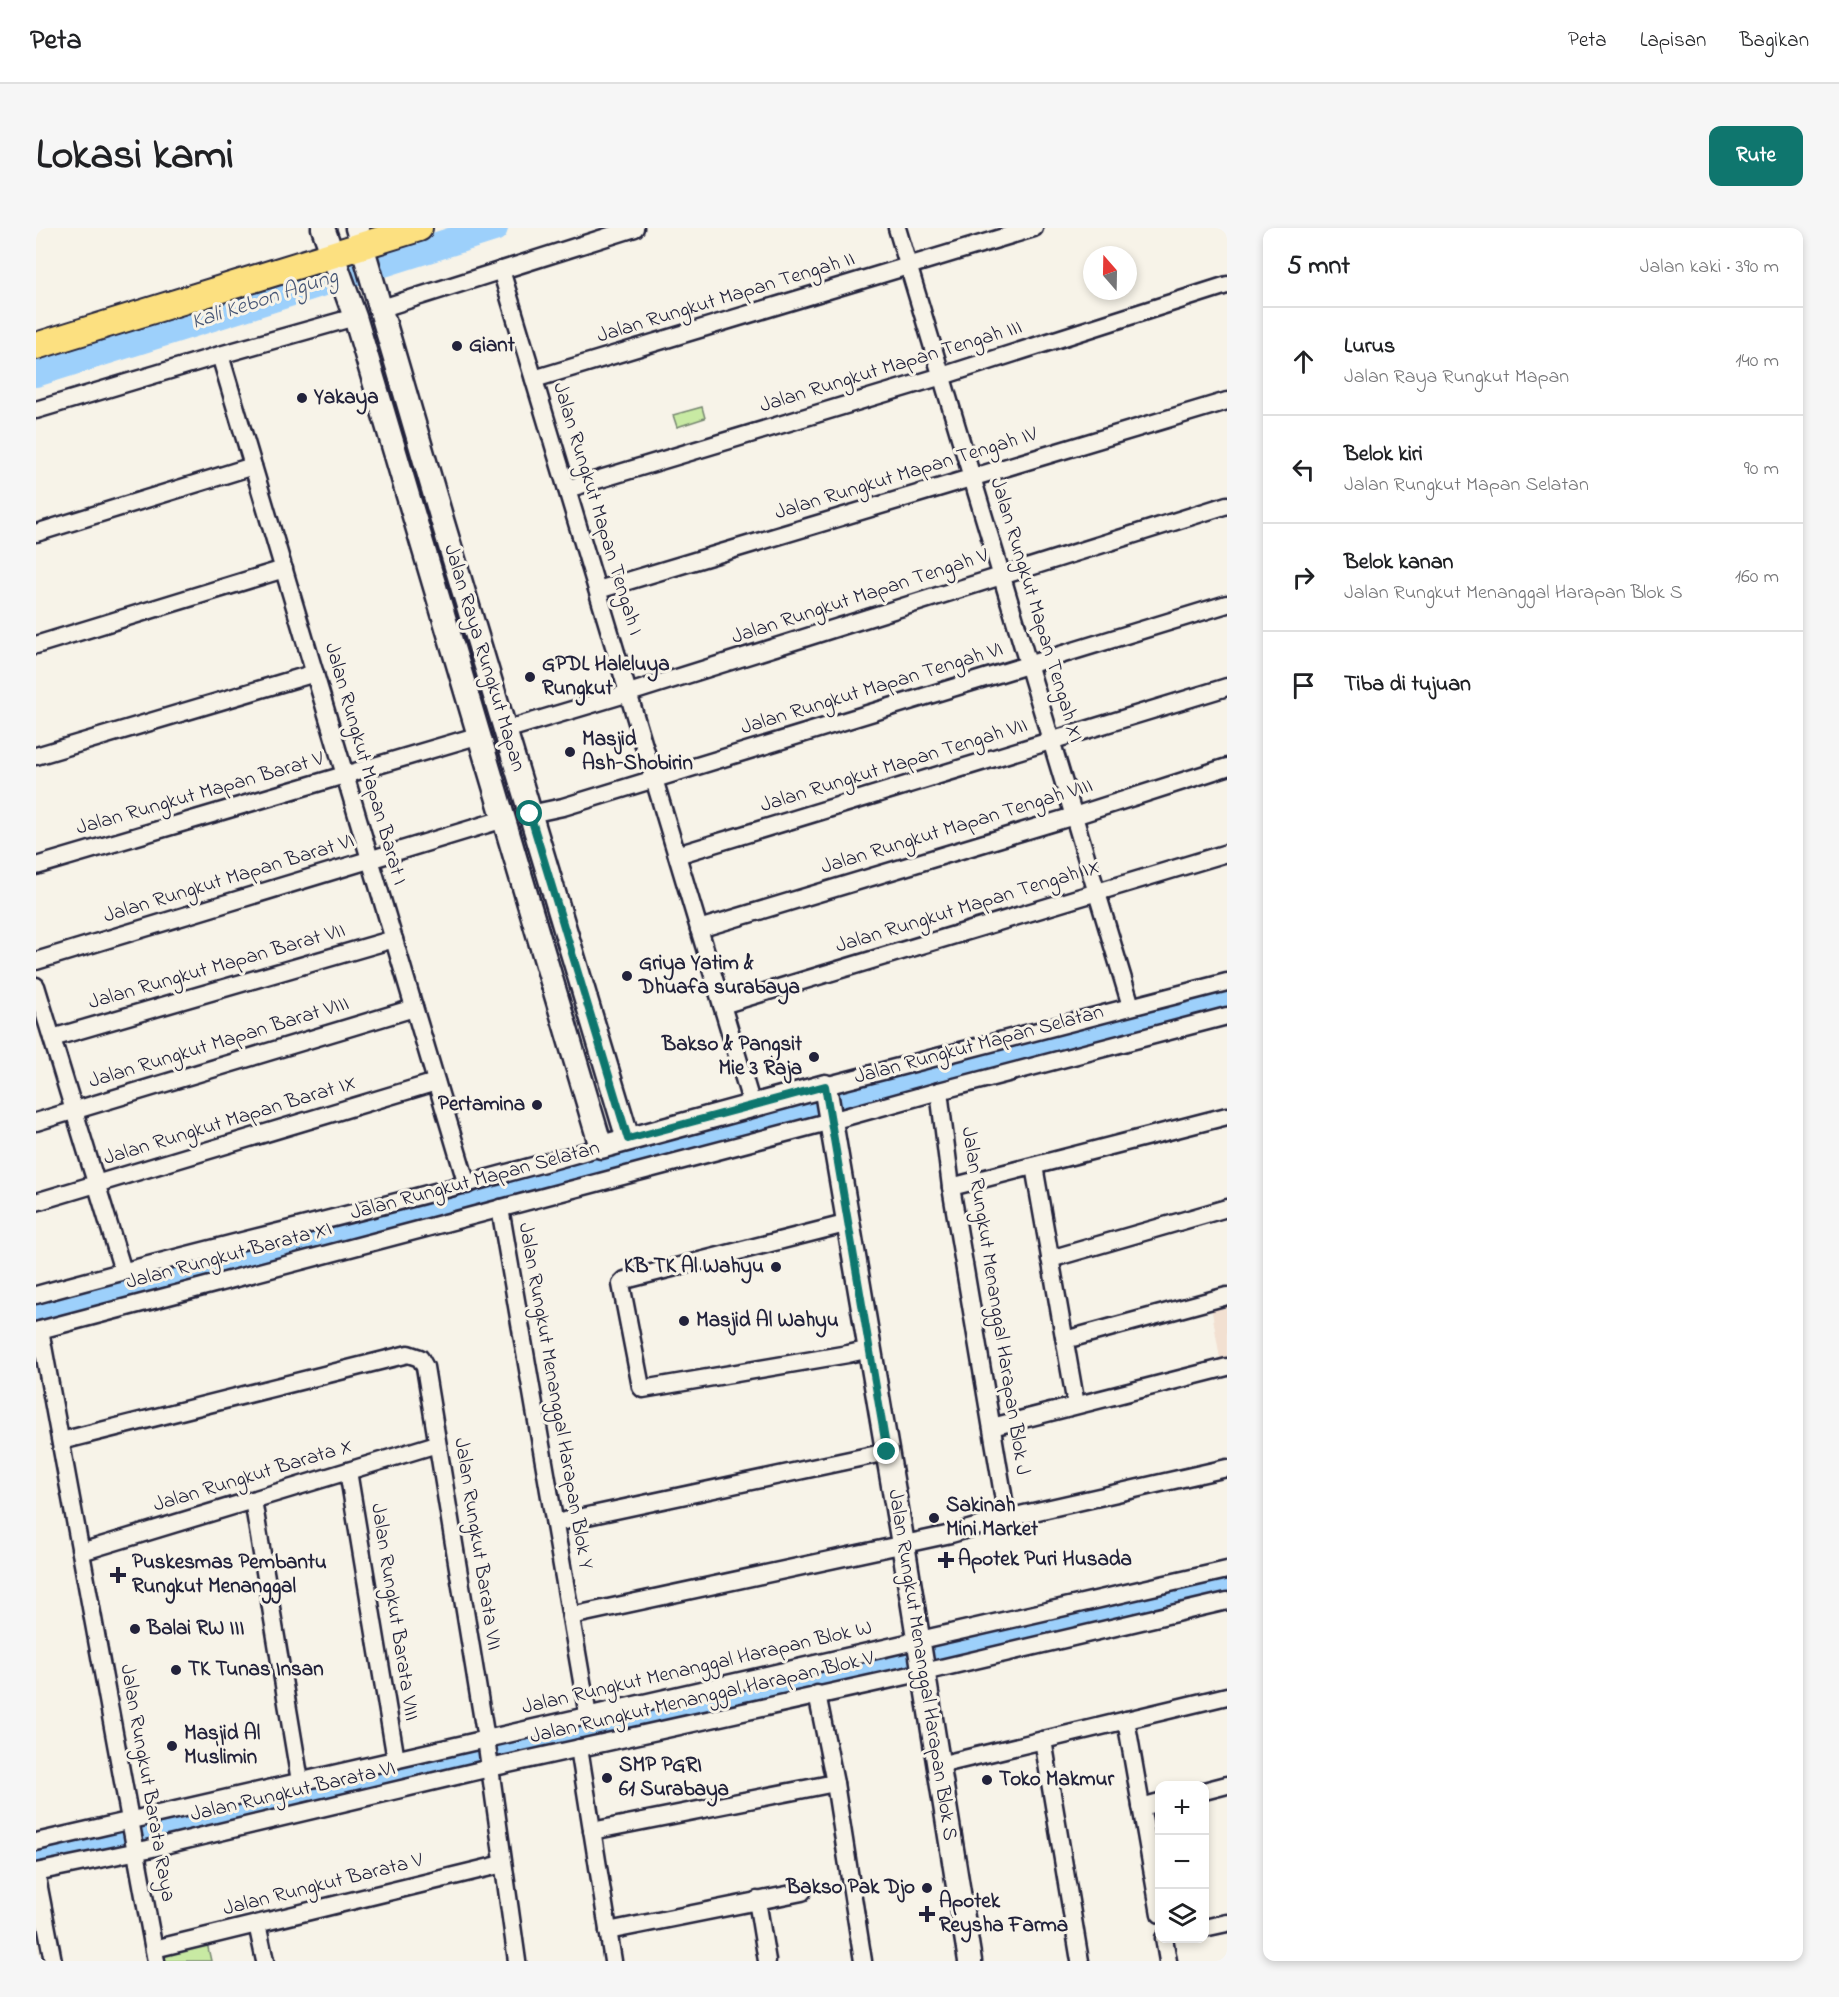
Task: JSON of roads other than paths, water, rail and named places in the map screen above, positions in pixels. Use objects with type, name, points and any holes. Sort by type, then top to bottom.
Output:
[{"type":"main road","points":[[36,346],[336,266],[363,247],[419,228]]},
{"type":"street","name":"Jalan Raya Rungkut Mapan","points":[[324,228],[352,309],[601,1147]]},
{"type":"street","points":[[377,300],[501,270],[635,228]]},
{"type":"street","name":"Jalan Rungkut Mapan Tengah XI","points":[[897,228],[1131,1006]]},
{"type":"street","name":"Jalan Rungkut Mapan Tengah II","points":[[534,379],[1034,228]]},
{"type":"street","name":"Jalan Raya Rungkut Mapan","points":[[363,247],[443,523],[628,1139]]},
{"type":"street","name":"Jalan Rungkut Mapan Tengah I","points":[[501,270],[752,1105]]},
{"type":"street","name":"Jalan Rungkut Mapan Tengah III","points":[[567,489],[942,376],[1227,285]]},
{"type":"street","points":[[36,411],[220,355],[352,309]]},
{"type":"street","name":"Jalan Rungkut Mapan Barat I","points":[[220,355],[466,1185]]},
{"type":"street","name":"Jalan Rungkut Mapan Tengah IV","points":[[598,590],[1227,400]]},
{"type":"street","points":[[36,533],[253,466]]},
{"type":"street","name":"Jalan Rungkut Mapan Tengah V","points":[[505,730],[1227,505]]},
{"type":"street","points":[[419,532],[443,523]]},
{"type":"street","points":[[36,645],[284,569]]},
{"type":"street","name":"Jalan Rungkut Mapan Tengah VI","points":[[530,814],[564,807],[1227,604]]},
{"type":"street","points":[[36,756],[315,673]]},
{"type":"street","name":"Jalan Rungkut Mapan Tengah VII","points":[[677,855],[1227,687]]},
{"type":"street","name":"Jalan Rungkut Mapan Barat V","points":[[36,866],[480,735]]},
{"type":"street","name":"Jalan Rungkut Mapan Tengah VIII","points":[[699,929],[1074,816],[1227,767]]},
{"type":"street","name":"Jalan Rungkut Mapan Barat VI","points":[[36,961],[504,819]]},
{"type":"street","name":"Jalan Rungkut Mapan Tengah IX","points":[[722,1005],[1227,853]]},
{"type":"street","name":"Jalan Rungkut Mapan Barat VII","points":[[52,1038],[394,939]]},
{"type":"street","name":"Jalan Rungkut Mapan Selatan","points":[[36,1295],[123,1270],[466,1185],[752,1105],[825,1089],[1227,982]]},
{"type":"street","points":[[36,986],[41,1022],[52,1038],[123,1270]]},
{"type":"street","name":"Jalan Rungkut Mapan Barat VIII","points":[[36,1122],[414,1008]]},
{"type":"street","name":"Jalan Rungkut Menanggal Harapan Blok Y","points":[[588,1716],[500,1208],[831,1118],[1227,1016]]},
{"type":"street","name":"Jalan Rungkut Mapan Barat IX","points":[[36,1202],[436,1082]]},
{"type":"street","name":"Jalan Rungkut Menanggal Harapan Blok S","points":[[825,1089],[903,1544],[970,1961]]},
{"type":"street","name":"Jalan Rungkut Menanggal Harapan Blok J","points":[[939,1091],[951,1187],[1007,1518]]},
{"type":"street","points":[[951,1187],[1227,1116]]},
{"type":"street","points":[[1034,1166],[1076,1405]]},
{"type":"street","name":"Jalan Rungkut Barata XI","points":[[38,1330],[500,1208]]},
{"type":"street","points":[[1050,1259],[1227,1208]]},
{"type":"street","points":[[849,1224],[625,1280],[621,1284],[643,1389],[870,1349]]},
{"type":"street","points":[[1065,1340],[1227,1296]]},
{"type":"street","name":"Jalan Rungkut Barata Raya","points":[[38,1330],[61,1441],[155,1955]]},
{"type":"street","name":"Jalan Rungkut Barata VII","points":[[61,1441],[408,1354],[420,1358],[424,1367],[488,1753],[518,1961]]},
{"type":"street","points":[[992,1427],[1227,1367]]},
{"type":"street","name":"Jalan Rungkut Barata X","points":[[81,1552],[437,1444]]},
{"type":"street","points":[[555,1523],[887,1452]]},
{"type":"street","points":[[571,1616],[903,1544],[1227,1468]]},
{"type":"street","name":"Jalan Rungkut Barata VIII","points":[[348,1471],[396,1760]]},
{"type":"street","points":[[253,1500],[300,1781]]},
{"type":"street","points":[[921,1656],[1227,1570]]},
{"type":"street","points":[[921,1656],[1227,1601]]},
{"type":"street","name":"Jalan Rungkut Menanggal Harapan Blok W","points":[[488,1753],[588,1716],[921,1656]]},
{"type":"street","name":"Jalan Rungkut Menanggal Harapan Blok V","points":[[488,1753],[579,1748],[817,1694],[921,1656]]},
{"type":"street","points":[[817,1694],[835,1783],[863,1961]]},
{"type":"street","points":[[939,1765],[1227,1696]]},
{"type":"street","points":[[1126,1720],[1156,1889]]},
{"type":"street","points":[[1043,1740],[1080,1961]]},
{"type":"street","points":[[579,1748],[613,1961]]},
{"type":"street","name":"Jalan Rungkut Barata VI","points":[[36,1842],[132,1823],[300,1781],[396,1760],[488,1753]]},
{"type":"street","name":"Jalan Rungkut Barata VI","points":[[36,1872],[136,1848],[488,1753]]},
{"type":"street","points":[[592,1831],[835,1783]]},
{"type":"street","points":[[1209,1790],[1227,1785]]},
{"type":"street","points":[[1141,1807],[1155,1803]]},
{"type":"street","name":"Jalan Rungkut Barata V","points":[[155,1955],[257,1924],[503,1864]]},
{"type":"street","points":[[36,1872],[53,1961]]},
{"type":"street","points":[[608,1930],[802,1892]]},
{"type":"street","points":[[757,1900],[767,1961]]},
{"type":"street","points":[[1209,1927],[1227,1923]]},
{"type":"street","points":[[257,1924],[265,1961]]},
{"type":"street","points":[[1165,1943],[1168,1961]]},
{"type":"waterway","name":"Kali Kebon Agung","points":[[36,373],[494,228]]},
{"type":"waterway","points":[[36,1319],[1227,1003]]},
{"type":"waterway","points":[[36,1856],[1227,1586]]},
{"type":"place","name":"Giant","points":[[457,346]]},
{"type":"place","name":"Yakaya","points":[[302,398]]},
{"type":"place","name":"GPDL Haleluya Rungkut","points":[[530,677]]},
{"type":"place","name":"Masjid Ash-Shobirin","points":[[570,752]]},
{"type":"place","name":"Griya Yatim & Dhuafa surabaya","points":[[627,976]]},
{"type":"place","name":"Bakso & Pangsit Mie 3 Raja","points":[[814,1057]]},
{"type":"place","name":"Pertamina","points":[[537,1105]]},
{"type":"place","name":"KB TK Al Wahyu","points":[[776,1267]]},
{"type":"place","name":"Masjid Al Wahyu","points":[[684,1321]]},
{"type":"place","name":"Sakinah Mini Market","points":[[934,1518]]},
{"type":"place","name":"Apotek Puri Husada","points":[[946,1560]]},
{"type":"place","name":"Puskesmas Pembantu Rungkut Menanggal","points":[[118,1575]]},
{"type":"place","name":"Balai RW III","points":[[135,1629]]},
{"type":"place","name":"TK Tunas Insan","points":[[176,1670]]},
{"type":"place","name":"Masjid Al Muslimin","points":[[172,1746]]},
{"type":"place","name":"SMP PGRI 61 Surabaya","points":[[607,1778]]},
{"type":"place","name":"Toko Makmur","points":[[987,1780]]},
{"type":"place","name":"Bakso Pak Djo","points":[[927,1888]]},
{"type":"place","name":"Apotek Reysha Farma","points":[[927,1914]]}]
